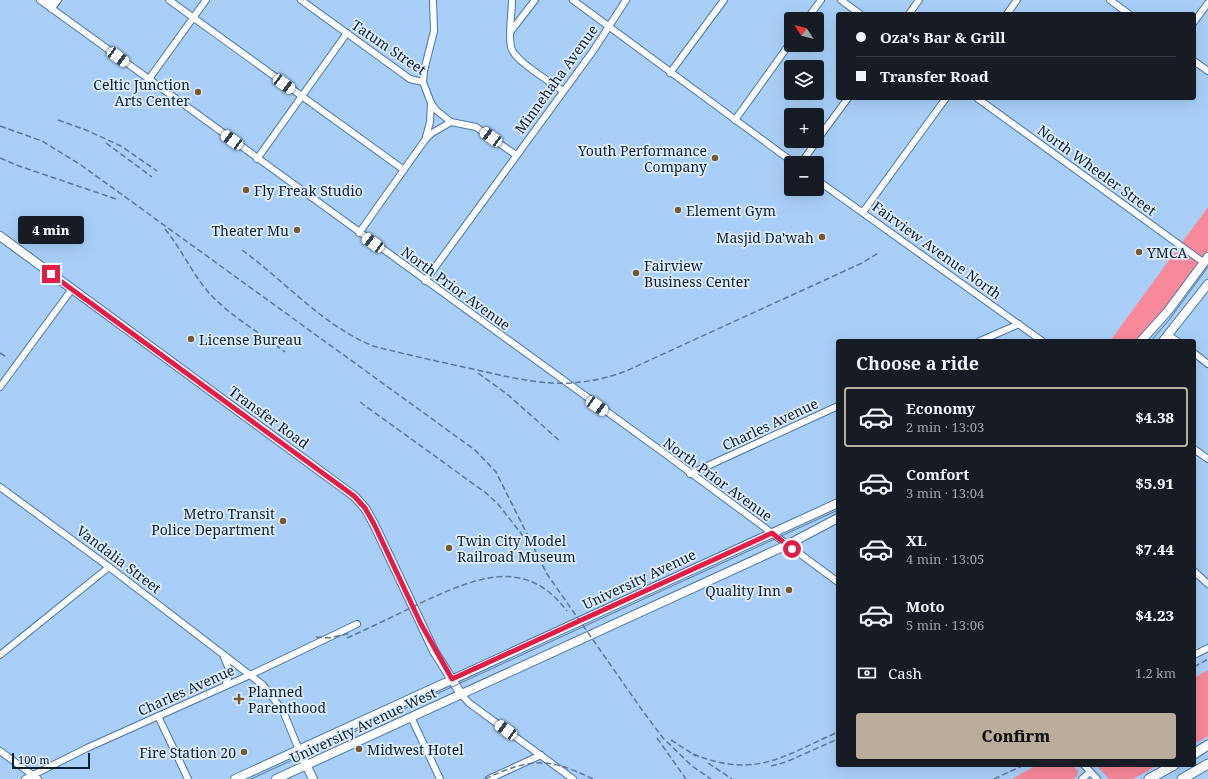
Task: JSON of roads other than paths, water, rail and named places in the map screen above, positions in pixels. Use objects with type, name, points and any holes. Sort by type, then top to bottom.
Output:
[{"type":"highway","points":[[1196,753],[1208,745]]},
{"type":"highway","points":[[1182,779],[1208,764]]},
{"type":"highway","points":[[1149,779],[1170,767]]},
{"type":"main road","name":"Transfer Road","points":[[0,236],[354,496],[365,508],[374,524],[421,624],[461,694]]},
{"type":"main road","points":[[1143,339],[1168,311],[1206,259]]},
{"type":"main road","points":[[1166,338],[1208,284]]},
{"type":"main road","name":"University Avenue","points":[[452,679],[836,504]]},
{"type":"main road","points":[[461,694],[786,544],[836,519]]},
{"type":"main road","name":"University Avenue West","points":[[235,779],[452,679]]},
{"type":"main road","name":"University Avenue West","points":[[276,779],[461,694]]},
{"type":"main road","name":"Vandalia Street","points":[[299,750],[313,779]]},
{"type":"street","name":"North Prior Avenue","points":[[40,0],[51,4],[149,79],[836,581]]},
{"type":"street","points":[[51,4],[58,0]]},
{"type":"street","points":[[169,0],[404,170]]},
{"type":"street","points":[[149,79],[206,0]]},
{"type":"street","name":"Tatum Street","points":[[301,0],[410,79],[423,82],[431,103],[436,110],[451,122],[476,127],[516,155]]},
{"type":"street","points":[[423,82],[424,71],[434,31],[433,0]]},
{"type":"street","points":[[512,0],[511,46],[514,55],[563,91]]},
{"type":"street","points":[[511,31],[535,0]]},
{"type":"street","points":[[573,0],[784,156]]},
{"type":"street","name":"Minnehaha Avenue","points":[[425,281],[563,91],[626,0]]},
{"type":"street","points":[[670,73],[724,0]]},
{"type":"street","points":[[812,12],[821,0]]},
{"type":"street","points":[[841,0],[857,12]]},
{"type":"street","points":[[910,12],[919,0]]},
{"type":"street","points":[[1008,12],[1017,0]]},
{"type":"street","points":[[1112,1],[1126,12]]},
{"type":"street","points":[[1196,19],[1208,3]]},
{"type":"street","points":[[257,158],[347,33]]},
{"type":"street","points":[[735,120],[784,52]]},
{"type":"street","points":[[1196,62],[1208,71]]},
{"type":"street","points":[[824,131],[847,100]]},
{"type":"street","points":[[863,212],[945,100]]},
{"type":"street","name":"North Wheeler Street","points":[[980,100],[1206,259]]},
{"type":"street","points":[[425,140],[430,122],[431,103]]},
{"type":"street","points":[[359,233],[425,140],[432,133],[451,122]]},
{"type":"street","name":"Fairview Avenue North","points":[[824,185],[1039,339]]},
{"type":"street","points":[[0,387],[72,289]]},
{"type":"street","points":[[985,339],[1019,324]]},
{"type":"street","points":[[1196,355],[1208,364]]},
{"type":"street","name":"Charles Avenue","points":[[690,474],[836,407]]},
{"type":"street","points":[[1196,451],[1208,460]]},
{"type":"street","name":"Vandalia Street","points":[[0,487],[108,566],[263,685],[283,711],[299,750]]},
{"type":"street","points":[[0,654],[108,566]]},
{"type":"street","points":[[1196,573],[1208,584]]},
{"type":"street","name":"Charles Avenue","points":[[25,779],[35,777],[158,716],[250,675],[357,624]]},
{"type":"street","points":[[1196,654],[1208,648]]},
{"type":"street","name":"Vandalia Street","points":[[222,654],[230,672],[225,686]]},
{"type":"street","points":[[461,694],[470,703],[573,779]]},
{"type":"street","points":[[158,716],[188,779]]},
{"type":"street","points":[[411,717],[440,779]]},
{"type":"street","points":[[0,751],[35,777]]},
{"type":"street","points":[[489,779],[541,755]]},
{"type":"street","points":[[1086,767],[1097,778]]},
{"type":"street","points":[[1082,779],[1090,772]]},
{"type":"tram line","points":[[1153,339],[1169,320],[1208,267]]},
{"type":"tram line","points":[[251,779],[836,511]]},
{"type":"railway","points":[[58,120],[86,130],[121,146],[157,171]]},
{"type":"railway","points":[[0,126],[42,141],[81,165],[475,450],[496,472],[547,574],[642,710],[663,738],[692,766],[711,779]]},
{"type":"railway","points":[[106,143],[152,177]]},
{"type":"railway","points":[[0,158],[19,166],[119,200]]},
{"type":"railway","points":[[165,229],[202,285],[209,293],[233,315],[285,352]]},
{"type":"railway","points":[[242,250],[337,327],[373,346],[509,377],[547,383],[585,382],[605,378],[626,371],[862,263],[880,252]]},
{"type":"railway","points":[[0,353],[8,358]]},
{"type":"railway","points":[[478,373],[507,394],[561,442]]},
{"type":"railway","points":[[360,402],[486,493],[498,504],[523,536]]},
{"type":"railway","points":[[347,638],[427,600],[465,584],[483,579],[501,577],[518,578],[535,583],[551,594],[567,611]]},
{"type":"railway","points":[[316,637],[329,638],[351,633]]},
{"type":"railway","points":[[1196,666],[1208,659]]},
{"type":"railway","points":[[693,754],[734,765],[752,765],[784,757],[836,733]]},
{"type":"railway","points":[[657,738],[686,779]]},
{"type":"railway","points":[[671,740],[696,756]]},
{"type":"railway","points":[[771,766],[786,762],[836,740]]},
{"type":"railway","points":[[485,779],[515,767],[539,763],[563,767],[593,779]]},
{"type":"railway","points":[[708,763],[732,779]]},
{"type":"railway","points":[[994,779],[1020,767]]},
{"type":"place","name":"Celtic Junction Arts Center","points":[[198,92]]},
{"type":"place","name":"Youth Performance Company","points":[[715,158]]},
{"type":"place","name":"Fly Freak Studio","points":[[246,190]]},
{"type":"place","name":"Element Gym","points":[[678,210]]},
{"type":"place","name":"Theater Mu","points":[[297,230]]},
{"type":"place","name":"Masjid Da'wah","points":[[822,237]]},
{"type":"place","name":"YMCA","points":[[1139,252]]},
{"type":"place","name":"Fairview Business Center","points":[[636,273]]},
{"type":"place","name":"License Bureau","points":[[191,339]]},
{"type":"place","name":"Metro Transit Police Department","points":[[283,521]]},
{"type":"place","name":"Twin City Model Railroad Museum","points":[[449,548]]},
{"type":"place","name":"Quality Inn","points":[[789,590]]},
{"type":"place","name":"Planned Parenthood","points":[[239,699]]},
{"type":"place","name":"Midwest Hotel","points":[[359,749]]},
{"type":"place","name":"Fire Station 20","points":[[244,752]]}]
